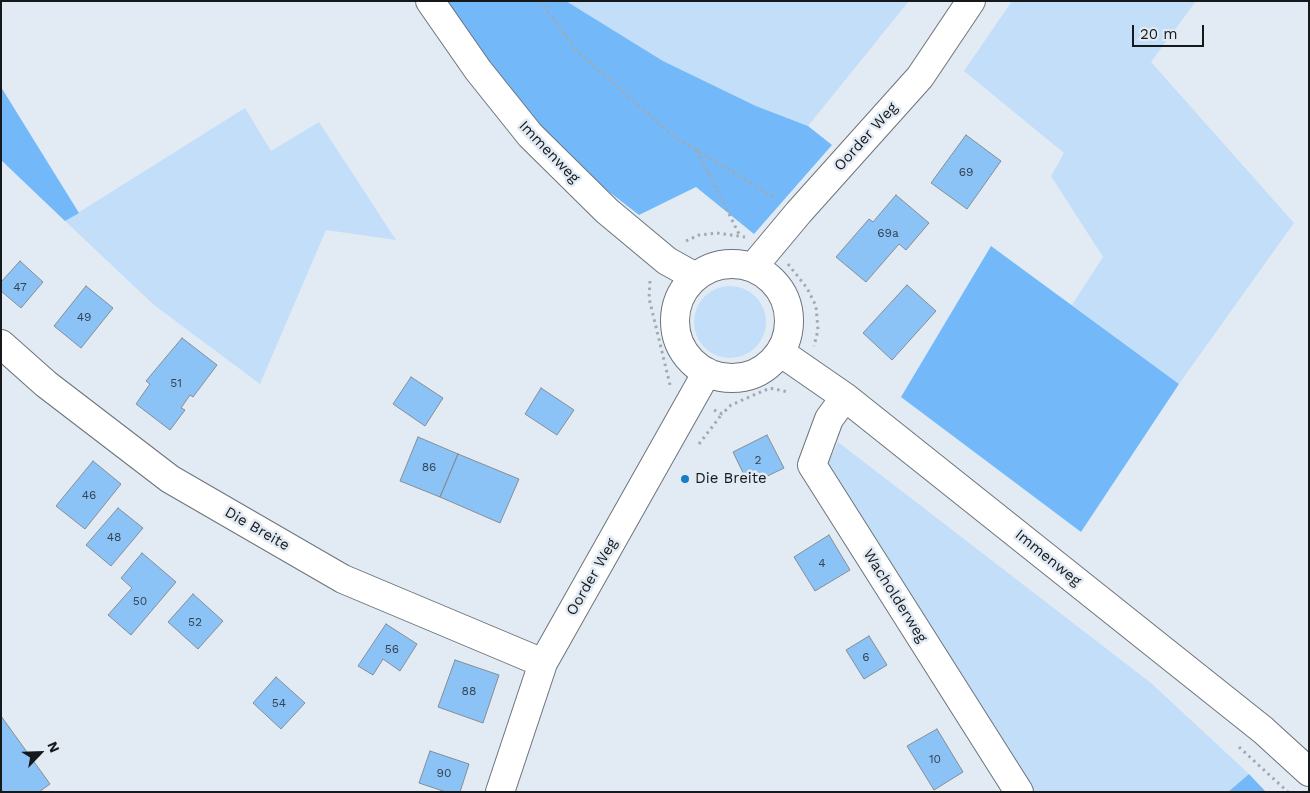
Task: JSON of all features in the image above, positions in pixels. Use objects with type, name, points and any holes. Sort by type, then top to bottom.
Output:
[{"type":"street","name":"Immenweg","points":[[430,1],[478,70],[530,135],[607,211],[667,261],[694,276]]},
{"type":"street","name":"Oorder Weg","points":[[761,258],[799,212],[920,77],[970,1]]},
{"type":"street","points":[[761,258],[768,276],[780,288],[787,304],[789,320],[787,337],[780,352],[762,369],[739,378],[722,378],[707,372],[691,362],[680,346],[674,328],[675,309],[682,291],[694,276],[708,268],[722,264],[761,258]]},
{"type":"street","name":"Die Breite","points":[[1,344],[46,384],[178,484],[343,579],[543,663]]},
{"type":"street","name":"Immenweg","points":[[780,352],[845,397],[1263,730],[1309,772]]},
{"type":"street","name":"Oorder Weg","points":[[500,792],[543,663],[682,394],[707,372]]},
{"type":"street","name":"Wacholderweg","points":[[845,397],[828,419],[812,465],[1019,792]]},
{"type":"path","points":[[540,1],[578,52],[673,136],[799,212]]},
{"type":"path","points":[[697,150],[739,235],[761,258],[789,266],[801,280],[816,306],[818,330],[812,351]]},
{"type":"path","points":[[739,235],[699,234],[688,240],[650,281],[649,298],[669,374],[682,394],[722,414],[731,405],[760,391],[770,388],[785,390]]},
{"type":"shaded area","points":[[447,1],[566,1],[663,61],[756,106],[808,126],[832,145],[754,234],[696,187],[639,215],[572,163],[512,98]]},
{"type":"shaded area","points":[[566,1],[909,1],[808,126],[756,106],[663,61]]},
{"type":"shaded area","points":[[1012,1],[1196,1],[1151,62],[1294,223],[1179,384],[1072,305],[1103,257],[1051,176],[1064,153],[964,71]]},
{"type":"shaded area","points":[[1,87],[79,213],[65,221],[1,160]]},
{"type":"shaded area","points":[[245,108],[271,151],[319,122],[396,240],[326,230],[260,384],[154,305],[65,221]]},
{"type":"shaded area","points":[[991,246],[1179,384],[1081,532],[901,397]]},
{"type":"shaded area","points":[[737,286],[756,296],[764,308],[766,322],[764,336],[756,348],[744,356],[723,358],[704,348],[696,336],[694,315],[704,296],[716,288]]},
{"type":"shaded area","points":[[838,442],[1151,683],[1249,774],[1228,792],[1034,792],[826,468]]},
{"type":"shaded area","points":[[1249,774],[1266,792],[1228,792]]},
{"type":"building","points":[[966,135],[1001,161],[967,209],[931,183]]},
{"type":"building","points":[[896,195],[929,223],[906,250],[899,244],[866,282],[836,257],[869,219],[873,222]]},
{"type":"building","points":[[20,261],[43,282],[21,308],[1,291],[1,282]]},
{"type":"building","points":[[907,285],[936,311],[892,360],[863,333]]},
{"type":"building","points":[[86,286],[113,308],[81,348],[54,326]]},
{"type":"building","points":[[182,338],[217,365],[193,397],[190,395],[181,408],[185,410],[170,430],[136,404],[150,384],[146,381]]},
{"type":"building","points":[[411,377],[443,398],[425,426],[393,404]]},
{"type":"building","points":[[541,388],[574,410],[557,435],[525,414]]},
{"type":"building","points":[[767,435],[784,468],[749,485],[733,452]]},
{"type":"building","points":[[418,437],[458,454],[440,497],[400,481]]},
{"type":"building","points":[[458,454],[519,479],[500,523],[440,497]]},
{"type":"building","points":[[93,461],[121,484],[85,529],[56,506]]},
{"type":"building","points":[[118,508],[143,528],[111,566],[86,545]]},
{"type":"building","points":[[829,535],[850,570],[815,591],[794,557]]},
{"type":"building","points":[[142,553],[176,582],[131,635],[108,615],[132,588],[121,578]]},
{"type":"building","points":[[193,594],[223,621],[198,649],[168,622]]},
{"type":"building","points":[[386,624],[417,644],[400,671],[383,659],[373,675],[358,666]]},
{"type":"building","points":[[869,636],[887,665],[864,679],[846,650]]},
{"type":"building","points":[[455,660],[499,675],[483,723],[438,707]]},
{"type":"building","points":[[276,677],[305,703],[281,729],[253,703]]},
{"type":"building","points":[[1,716],[50,784],[39,792],[3,792],[1,789]]},
{"type":"building","points":[[937,729],[963,772],[934,790],[907,746]]},
{"type":"building","points":[[430,751],[469,764],[460,792],[446,792],[419,783]]},
{"type":"place","name":"Die Breite","points":[[685,479]]}]
